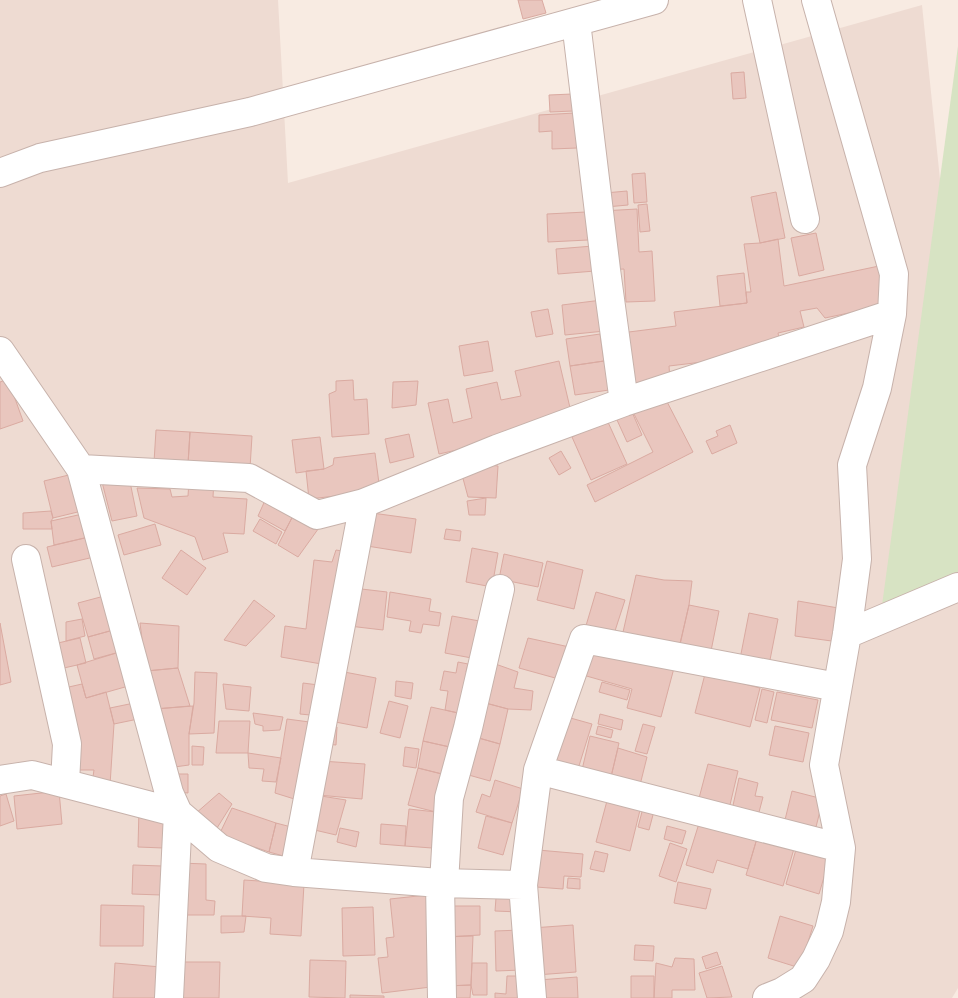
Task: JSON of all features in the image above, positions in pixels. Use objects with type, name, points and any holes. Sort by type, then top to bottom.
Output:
[{"type":"street","points":[[0,173],[40,158],[250,112],[654,0]]},
{"type":"street","points":[[757,0],[804,219]]},
{"type":"street","points":[[767,998],[782,992],[803,979],[829,931],[836,902],[841,848],[824,765],[847,634],[857,559],[852,465],[877,388],[892,314],[894,274],[816,0]]},
{"type":"street","points":[[576,22],[624,402]]},
{"type":"street","points":[[81,469],[249,478],[317,515],[364,503],[498,449],[624,402],[892,314]]},
{"type":"street","points":[[0,351],[81,469],[169,793],[178,812],[219,848],[266,868],[294,872],[442,883],[523,885]]},
{"type":"street","points":[[294,872],[364,503]]},
{"type":"street","points":[[26,559],[67,744],[65,783]]},
{"type":"street","points":[[847,634],[958,587]]},
{"type":"street","points":[[442,998],[442,883],[449,798],[468,728],[500,589]]},
{"type":"street","points":[[532,998],[523,885],[538,770],[584,639],[837,687]]},
{"type":"street","points":[[538,770],[841,848]]},
{"type":"street","points":[[0,780],[32,775],[178,812]]},
{"type":"street","points":[[169,998],[178,812]]},
{"type":"shaded area","points":[[0,0],[278,0],[288,183],[922,5],[958,354],[958,988],[952,998],[0,998]]},
{"type":"green space","points":[[958,46],[958,587],[880,620]]},
{"type":"building","points":[[518,0],[542,0],[546,13],[523,19]]},
{"type":"building","points":[[744,72],[746,98],[733,99],[731,73]]},
{"type":"building","points":[[572,94],[573,111],[550,112],[549,95]]},
{"type":"building","points":[[575,113],[577,148],[552,149],[552,131],[539,132],[539,115]]},
{"type":"building","points":[[645,173],[647,202],[634,203],[632,174]]},
{"type":"building","points":[[627,191],[628,205],[606,207],[605,193]]},
{"type":"building","points":[[776,192],[785,238],[760,243],[751,197]]},
{"type":"building","points":[[647,204],[650,231],[640,232],[638,205]]},
{"type":"building","points":[[637,209],[639,252],[652,251],[655,301],[626,302],[624,269],[606,270],[602,211]]},
{"type":"building","points":[[586,212],[588,240],[548,242],[547,214]]},
{"type":"building","points":[[816,233],[824,270],[799,276],[791,238]]},
{"type":"building","points":[[778,239],[784,286],[879,266],[887,305],[825,318],[817,308],[800,311],[804,327],[778,333],[780,343],[753,356],[669,366],[670,380],[628,386],[621,333],[676,326],[674,312],[747,303],[746,292],[751,292],[744,244]]},
{"type":"building","points":[[593,246],[595,271],[558,274],[556,249]]},
{"type":"building","points":[[744,273],[747,303],[720,306],[717,276]]},
{"type":"building","points":[[602,300],[605,331],[565,335],[562,305]]},
{"type":"building","points":[[548,309],[553,334],[536,337],[531,312]]},
{"type":"building","points":[[600,334],[604,361],[570,366],[566,339]]},
{"type":"building","points":[[488,341],[493,371],[464,376],[459,346]]},
{"type":"building","points":[[559,361],[571,412],[541,431],[439,454],[428,403],[448,399],[453,423],[472,418],[466,389],[497,382],[501,400],[521,396],[515,371]]},
{"type":"building","points":[[604,361],[609,390],[575,395],[570,366]]},
{"type":"building","points":[[8,379],[23,421],[0,429],[0,382]]},
{"type":"building","points":[[353,380],[354,400],[367,399],[369,434],[332,437],[329,394],[336,391],[336,381]]},
{"type":"building","points":[[418,381],[416,405],[392,408],[393,382]]},
{"type":"building","points":[[663,394],[693,452],[595,502],[587,485],[653,452],[632,410]]},
{"type":"building","points":[[632,412],[642,435],[627,442],[617,420]]},
{"type":"building","points":[[607,420],[627,464],[591,480],[572,437]]},
{"type":"building","points":[[730,425],[737,443],[712,454],[706,441],[718,436],[716,431]]},
{"type":"building","points":[[156,430],[190,432],[188,464],[154,462]]},
{"type":"building","points":[[190,432],[252,436],[250,468],[188,464]]},
{"type":"building","points":[[409,434],[414,457],[390,463],[385,439]]},
{"type":"building","points":[[320,437],[324,469],[296,473],[292,440]]},
{"type":"building","points":[[561,451],[571,468],[559,475],[549,458]]},
{"type":"building","points":[[375,453],[380,491],[309,499],[306,471],[324,469],[333,465],[334,458]]},
{"type":"building","points":[[479,464],[498,466],[496,498],[468,497],[461,471]]},
{"type":"building","points":[[77,473],[86,510],[53,518],[44,481]]},
{"type":"building","points":[[129,477],[137,516],[112,521],[102,482]]},
{"type":"building","points":[[214,480],[213,497],[247,499],[244,534],[223,533],[228,552],[203,560],[195,537],[144,518],[137,488],[170,489],[172,497],[188,496],[189,481]]},
{"type":"building","points":[[267,496],[296,510],[285,531],[258,516]]},
{"type":"building","points":[[486,498],[485,515],[469,515],[467,501]]},
{"type":"building","points":[[296,510],[321,525],[298,557],[278,545]]},
{"type":"building","points":[[51,511],[53,518],[51,521],[52,529],[23,529],[23,513]]},
{"type":"building","points":[[87,513],[93,536],[54,545],[51,521]]},
{"type":"building","points":[[372,513],[416,519],[411,553],[367,546]]},
{"type":"building","points":[[260,519],[282,532],[276,544],[253,531]]},
{"type":"building","points":[[155,524],[161,545],[124,555],[118,535]]},
{"type":"building","points":[[446,529],[461,531],[460,541],[444,539]]},
{"type":"building","points":[[93,536],[98,556],[52,567],[47,547]]},
{"type":"building","points":[[472,548],[498,553],[492,587],[466,582]]},
{"type":"building","points":[[181,550],[206,568],[187,595],[162,578]]},
{"type":"building","points":[[336,550],[354,553],[333,666],[281,657],[285,626],[306,629],[314,560],[332,562]]},
{"type":"building","points":[[504,554],[543,563],[538,587],[499,579]]},
{"type":"building","points":[[547,561],[583,570],[574,609],[537,600]]},
{"type":"building","points":[[636,575],[664,580],[692,581],[689,605],[678,652],[621,641]]},
{"type":"building","points":[[353,588],[387,592],[383,630],[349,626]]},
{"type":"building","points":[[390,592],[431,599],[429,611],[441,613],[439,626],[423,624],[421,633],[409,631],[411,621],[387,617]]},
{"type":"building","points":[[596,592],[625,600],[613,637],[585,629]]},
{"type":"building","points":[[108,595],[117,629],[88,637],[78,603]]},
{"type":"building","points":[[254,600],[275,616],[246,646],[224,640]]},
{"type":"building","points":[[798,601],[844,609],[839,642],[795,636]]},
{"type":"building","points":[[689,605],[719,611],[710,656],[679,649]]},
{"type":"building","points":[[749,613],[778,619],[769,665],[740,659]]},
{"type":"building","points":[[452,616],[485,622],[477,659],[445,653]]},
{"type":"building","points":[[82,619],[85,636],[66,641],[66,622]]},
{"type":"building","points":[[0,623],[11,682],[0,685]]},
{"type":"building","points":[[140,623],[179,626],[178,668],[146,671]]},
{"type":"building","points":[[117,629],[123,651],[94,659],[88,637]]},
{"type":"building","points":[[80,638],[86,663],[55,670],[49,645]]},
{"type":"building","points":[[528,638],[574,648],[566,681],[519,668]]},
{"type":"building","points":[[591,645],[674,668],[661,717],[627,708],[632,689],[583,675]]},
{"type":"building","points":[[123,651],[132,685],[86,698],[77,665]]},
{"type":"building","points":[[487,661],[518,672],[514,688],[533,691],[531,710],[508,709],[478,701]]},
{"type":"building","points":[[458,662],[468,664],[466,672],[476,674],[467,715],[445,710],[448,691],[440,690],[444,671],[456,673]]},
{"type":"building","points":[[178,668],[190,706],[155,709],[146,671]]},
{"type":"building","points":[[339,671],[376,678],[367,728],[330,721]]},
{"type":"building","points":[[195,672],[217,673],[214,733],[189,734],[194,703]]},
{"type":"building","points":[[705,674],[760,688],[750,727],[695,713]]},
{"type":"building","points":[[396,681],[413,683],[411,699],[395,696]]},
{"type":"building","points":[[602,682],[630,690],[627,700],[599,692]]},
{"type":"building","points":[[303,683],[326,686],[320,716],[300,714]]},
{"type":"building","points":[[82,684],[86,698],[106,692],[114,724],[110,785],[92,783],[94,770],[77,770],[60,689]]},
{"type":"building","points":[[223,684],[251,687],[249,711],[226,709]]},
{"type":"building","points":[[762,689],[774,692],[767,723],[755,720]]},
{"type":"building","points":[[777,692],[818,700],[812,728],[771,720]]},
{"type":"building","points":[[389,701],[408,706],[400,738],[380,733]]},
{"type":"building","points":[[478,701],[508,709],[500,744],[468,735]]},
{"type":"building","points":[[139,702],[143,718],[114,724],[110,708]]},
{"type":"building","points":[[193,706],[189,734],[189,765],[167,768],[155,709]]},
{"type":"building","points":[[431,707],[467,715],[459,749],[423,741]]},
{"type":"building","points":[[253,713],[283,717],[280,730],[263,731],[263,726],[255,724]]},
{"type":"building","points":[[600,714],[623,720],[621,730],[598,724]]},
{"type":"building","points":[[567,717],[592,724],[578,769],[553,761]]},
{"type":"building","points":[[287,719],[317,723],[304,802],[275,793]]},
{"type":"building","points":[[219,721],[250,721],[248,753],[216,753]]},
{"type":"building","points":[[643,724],[655,727],[647,754],[635,751]]},
{"type":"building","points":[[327,726],[337,727],[336,745],[326,744]]},
{"type":"building","points":[[598,726],[613,730],[611,738],[596,734]]},
{"type":"building","points":[[775,726],[809,733],[803,762],[769,755]]},
{"type":"building","points":[[468,735],[500,744],[490,781],[458,772]]},
{"type":"building","points":[[590,736],[619,743],[610,781],[581,774]]},
{"type":"building","points":[[423,741],[454,748],[446,775],[418,768]]},
{"type":"building","points":[[192,746],[204,747],[203,765],[192,765]]},
{"type":"building","points":[[405,747],[419,749],[416,768],[403,766]]},
{"type":"building","points":[[618,748],[647,757],[639,789],[610,781]]},
{"type":"building","points":[[248,753],[281,758],[276,782],[262,781],[264,769],[249,768]]},
{"type":"building","points":[[321,761],[365,764],[362,799],[318,795]]},
{"type":"building","points":[[708,764],[738,771],[729,809],[698,802]]},
{"type":"building","points":[[418,768],[446,775],[436,812],[408,805]]},
{"type":"building","points":[[177,774],[188,774],[188,793],[177,792]]},
{"type":"building","points":[[739,778],[758,783],[755,796],[763,797],[758,816],[732,810]]},
{"type":"building","points":[[495,780],[523,789],[512,823],[476,812],[482,794],[490,797]]},
{"type":"building","points":[[59,791],[62,824],[17,829],[14,796]]},
{"type":"building","points":[[792,791],[823,799],[815,831],[784,824]]},
{"type":"building","points":[[219,793],[232,804],[217,828],[195,814]]},
{"type":"building","points":[[6,794],[14,821],[0,826],[0,796]]},
{"type":"building","points":[[315,795],[346,800],[336,835],[306,828]]},
{"type":"building","points":[[608,797],[641,806],[630,851],[596,842]]},
{"type":"building","points":[[232,808],[276,823],[269,852],[219,835]]},
{"type":"building","points":[[643,808],[654,811],[649,830],[638,827]]},
{"type":"building","points":[[139,809],[165,809],[163,848],[138,847]]},
{"type":"building","points":[[409,809],[436,812],[432,848],[405,846]]},
{"type":"building","points":[[486,816],[512,823],[503,855],[478,848]]},
{"type":"building","points":[[701,817],[758,835],[748,869],[717,860],[713,873],[686,865]]},
{"type":"building","points":[[276,823],[295,828],[287,857],[269,852]]},
{"type":"building","points":[[381,824],[406,826],[405,846],[380,844]]},
{"type":"building","points":[[667,826],[686,831],[682,844],[664,839]]},
{"type":"building","points":[[340,828],[359,832],[356,847],[337,842]]},
{"type":"building","points":[[758,835],[796,842],[783,886],[746,875]]},
{"type":"building","points":[[670,843],[687,849],[676,882],[659,876]]},
{"type":"building","points":[[797,846],[830,857],[819,894],[786,884]]},
{"type":"building","points":[[538,850],[583,854],[581,877],[564,876],[563,889],[536,887]]},
{"type":"building","points":[[595,851],[608,854],[604,872],[590,869]]},
{"type":"building","points":[[180,863],[206,864],[206,900],[215,901],[214,915],[179,915]]},
{"type":"building","points":[[133,865],[162,866],[161,895],[132,894]]},
{"type":"building","points":[[568,878],[580,879],[580,889],[567,888]]},
{"type":"building","points":[[244,880],[304,884],[301,936],[270,934],[271,918],[242,916]]},
{"type":"building","points":[[678,882],[711,889],[706,909],[674,903]]},
{"type":"building","points":[[427,895],[439,986],[382,993],[378,958],[388,957],[386,938],[394,937],[390,899]]},
{"type":"building","points":[[496,898],[519,899],[519,912],[495,911]]},
{"type":"building","points":[[101,905],[144,906],[143,946],[100,946]]},
{"type":"building","points":[[440,906],[480,906],[480,935],[444,937]]},
{"type":"building","points":[[373,907],[375,955],[343,956],[342,908]]},
{"type":"building","points":[[221,916],[246,916],[244,932],[221,933]]},
{"type":"building","points":[[780,916],[813,926],[800,968],[768,958]]},
{"type":"building","points":[[573,925],[576,972],[536,975],[532,928]]},
{"type":"building","points":[[521,930],[522,970],[496,971],[495,931]]},
{"type":"building","points":[[473,936],[471,985],[445,986],[444,937]]},
{"type":"building","points":[[635,945],[654,946],[653,961],[634,960]]},
{"type":"building","points":[[717,952],[721,964],[706,969],[702,957]]},
{"type":"building","points":[[675,958],[694,959],[695,990],[672,990],[672,998],[654,998],[656,963],[672,967]]},
{"type":"building","points":[[310,960],[346,961],[345,998],[309,997]]},
{"type":"building","points":[[179,962],[220,962],[219,998],[179,998]]},
{"type":"building","points":[[115,963],[161,967],[160,998],[113,998]]},
{"type":"building","points":[[472,963],[487,963],[487,995],[473,995],[471,985]]},
{"type":"building","points":[[722,966],[732,997],[707,998],[699,973]]},
{"type":"building","points":[[507,976],[525,976],[527,998],[495,998],[495,993],[506,994]]},
{"type":"building","points":[[631,976],[654,976],[654,998],[631,998]]},
{"type":"building","points":[[577,977],[578,998],[540,998],[539,980]]},
{"type":"building","points":[[471,985],[470,998],[446,998],[445,986]]},
{"type":"building","points":[[350,995],[384,996],[384,998],[350,998]]}]
